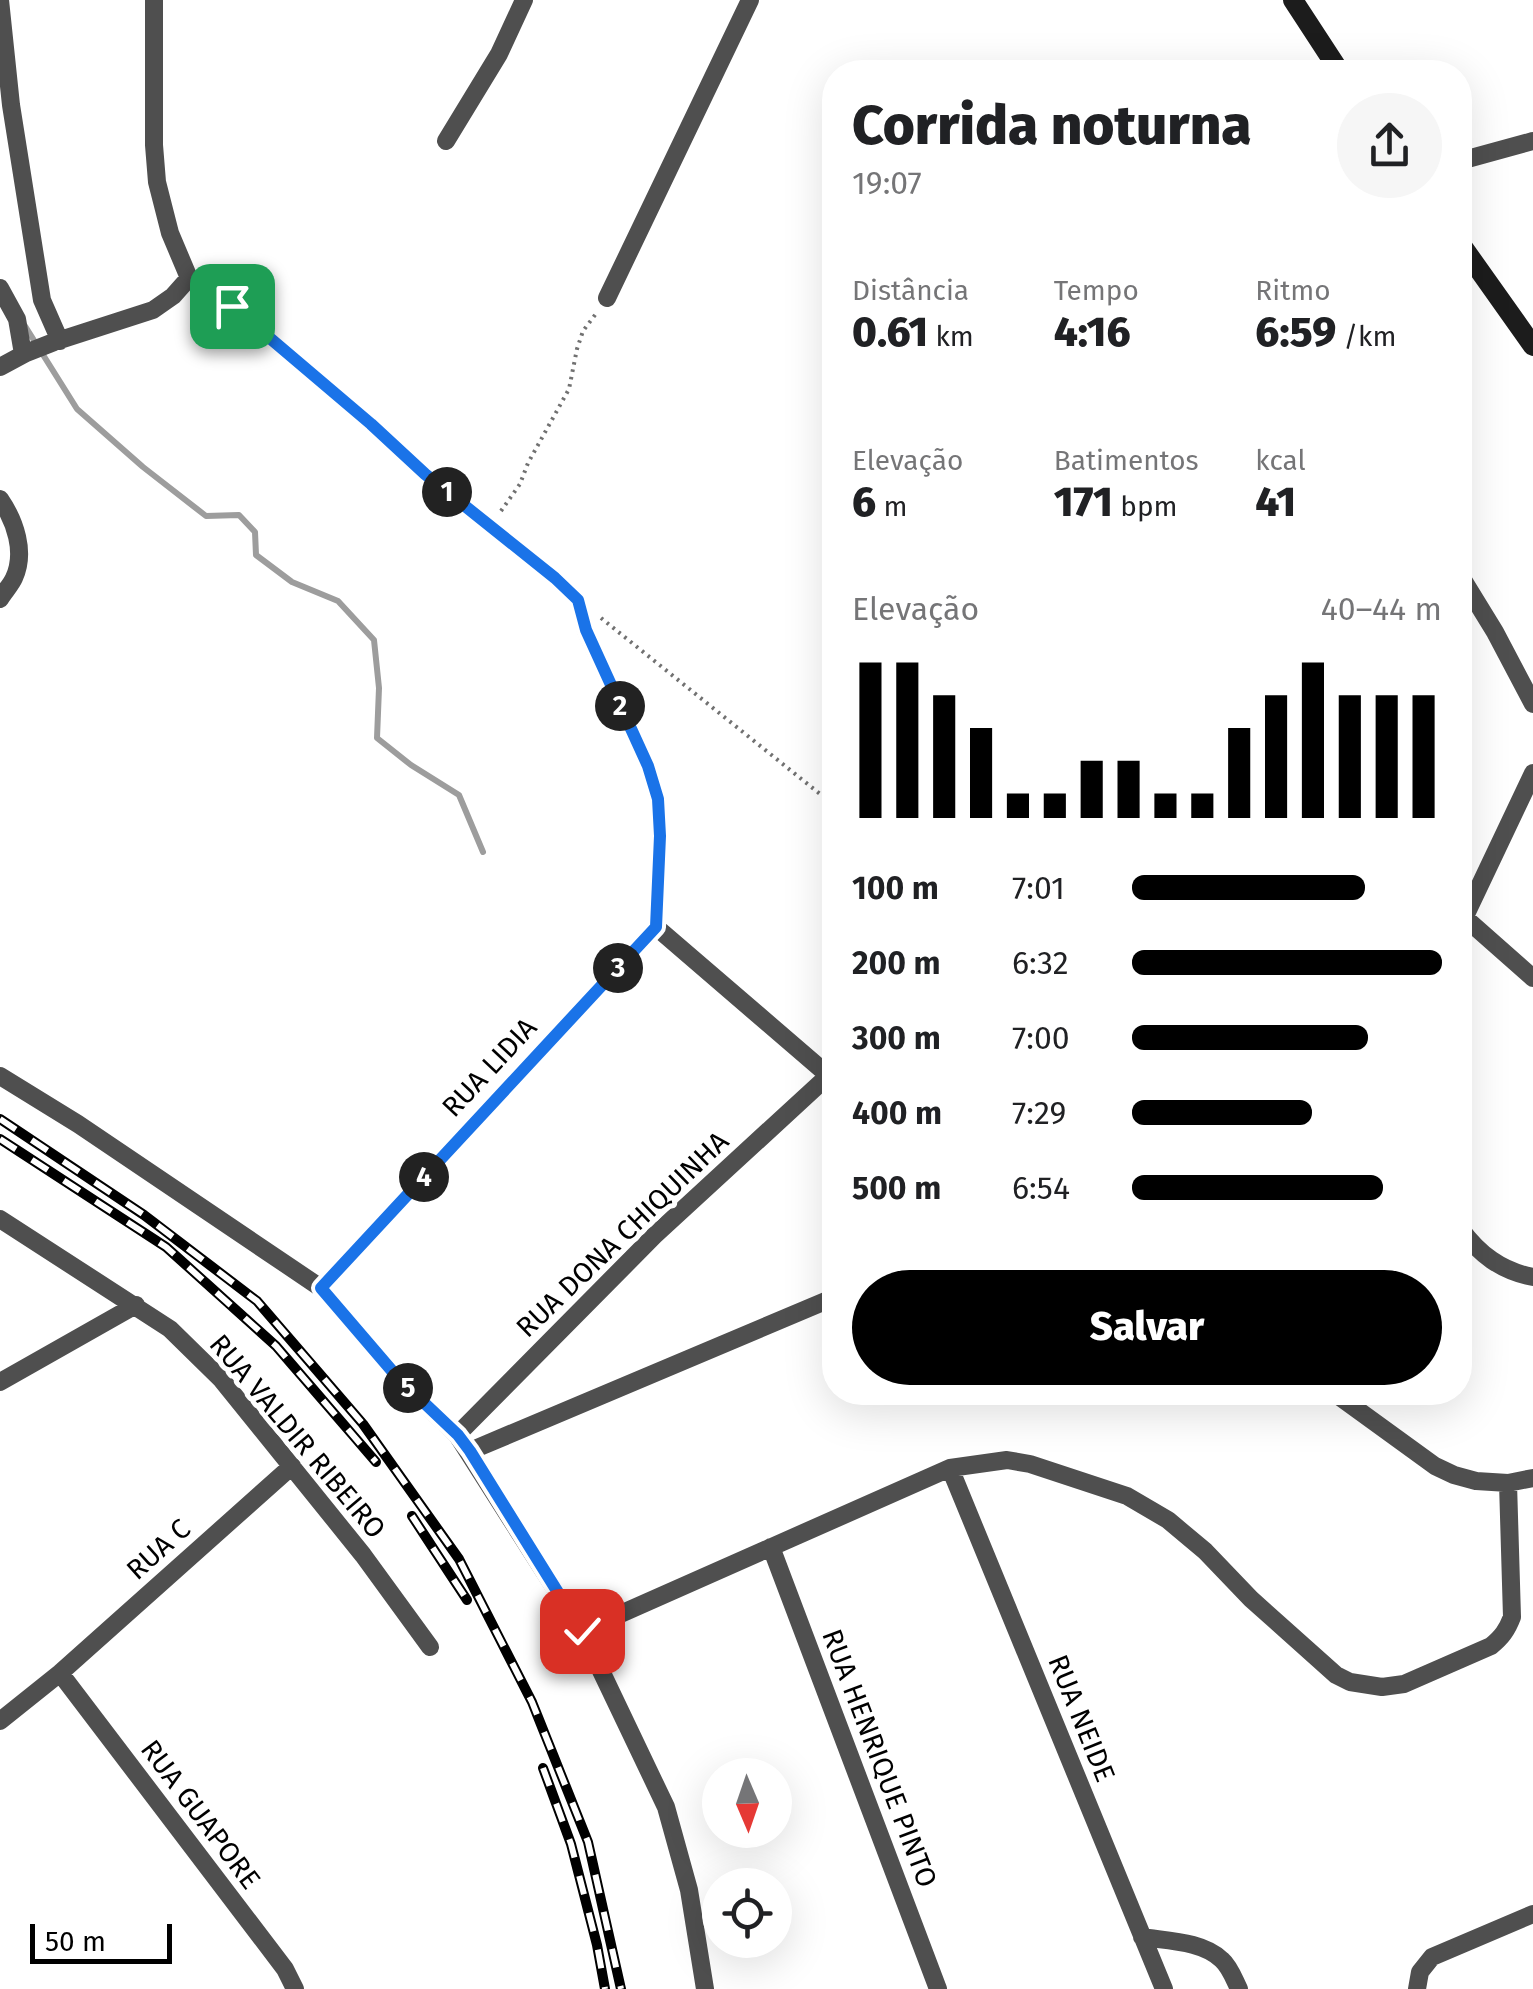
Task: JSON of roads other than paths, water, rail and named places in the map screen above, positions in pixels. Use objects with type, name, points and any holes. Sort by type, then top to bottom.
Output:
[{"type":"main road","points":[[1293,0],[1332,60]]},
{"type":"main road","points":[[1472,257],[1527,322],[1533,346]]},
{"type":"street","points":[[0,0],[11,105],[42,300],[57,341]]},
{"type":"street","points":[[154,0],[156,182],[170,233],[190,278],[232,306],[578,600],[586,630],[648,766],[658,799],[656,927],[822,1069]]},
{"type":"street","points":[[446,141],[499,54],[524,0]]},
{"type":"street","points":[[607,298],[750,0]]},
{"type":"street","points":[[1472,158],[1533,142]]},
{"type":"street","points":[[0,368],[25,353],[153,310],[174,296],[190,278]]},
{"type":"street","points":[[0,288],[17,319],[25,353]]},
{"type":"street","points":[[0,499],[10,514],[19,554],[15,576],[0,599]]},
{"type":"street","points":[[1472,595],[1533,704]]},
{"type":"street","points":[[1472,901],[1533,773]]},
{"type":"street","name":"RUA LIDIA","points":[[321,1288],[656,927]]},
{"type":"street","points":[[1472,930],[1533,978]]},
{"type":"street","points":[[0,1076],[321,1288],[399,1379],[458,1435],[582,1631],[666,1808],[689,1890],[705,1989]]},
{"type":"street","name":"RUA DONA CHIQUINHA","points":[[458,1435],[654,1236],[822,1087]]},
{"type":"street","name":"RUA VALDIR RIBEIRO","points":[[0,1219],[170,1329],[221,1379],[363,1555],[430,1647]]},
{"type":"street","points":[[1472,1242],[1505,1270],[1533,1277]]},
{"type":"street","points":[[470,1451],[822,1302]]},
{"type":"street","points":[[0,1382],[136,1305]]},
{"type":"street","points":[[1351,1405],[1435,1466],[1465,1478],[1508,1482],[1533,1478]]},
{"type":"street","points":[[582,1631],[950,1468],[1007,1460],[1127,1496],[1168,1520],[1336,1675],[1364,1686],[1404,1684],[1491,1646],[1504,1636],[1512,1617],[1508,1482]]},
{"type":"street","name":"RUA C","points":[[0,1721],[60,1673],[292,1466]]},
{"type":"street","name":"RUA NEIDE","points":[[950,1468],[1164,1989]]},
{"type":"street","name":"RUA HENRIQUE PINTO","points":[[771,1547],[938,1989]]},
{"type":"street","name":"RUA GUAPORE","points":[[60,1673],[285,1969],[296,1989]]},
{"type":"street","points":[[1417,1989],[1420,1972],[1432,1957],[1533,1914]]},
{"type":"street","points":[[1142,1937],[1209,1950],[1229,1968],[1239,1989]]},
{"type":"waterway","points":[[25,326],[77,409],[206,516],[239,515],[255,532],[256,555],[292,582],[338,601],[374,640],[379,688],[377,738],[459,795],[483,852]]},
{"type":"railway","points":[[0,1119],[144,1215],[257,1301],[363,1424],[459,1559],[532,1702],[588,1842],[621,1989]]},
{"type":"railway","points":[[0,1139],[166,1247],[276,1346],[376,1462]]},
{"type":"railway","points":[[412,1516],[467,1600]]},
{"type":"railway","points":[[543,1768],[571,1844],[605,1989]]}]
